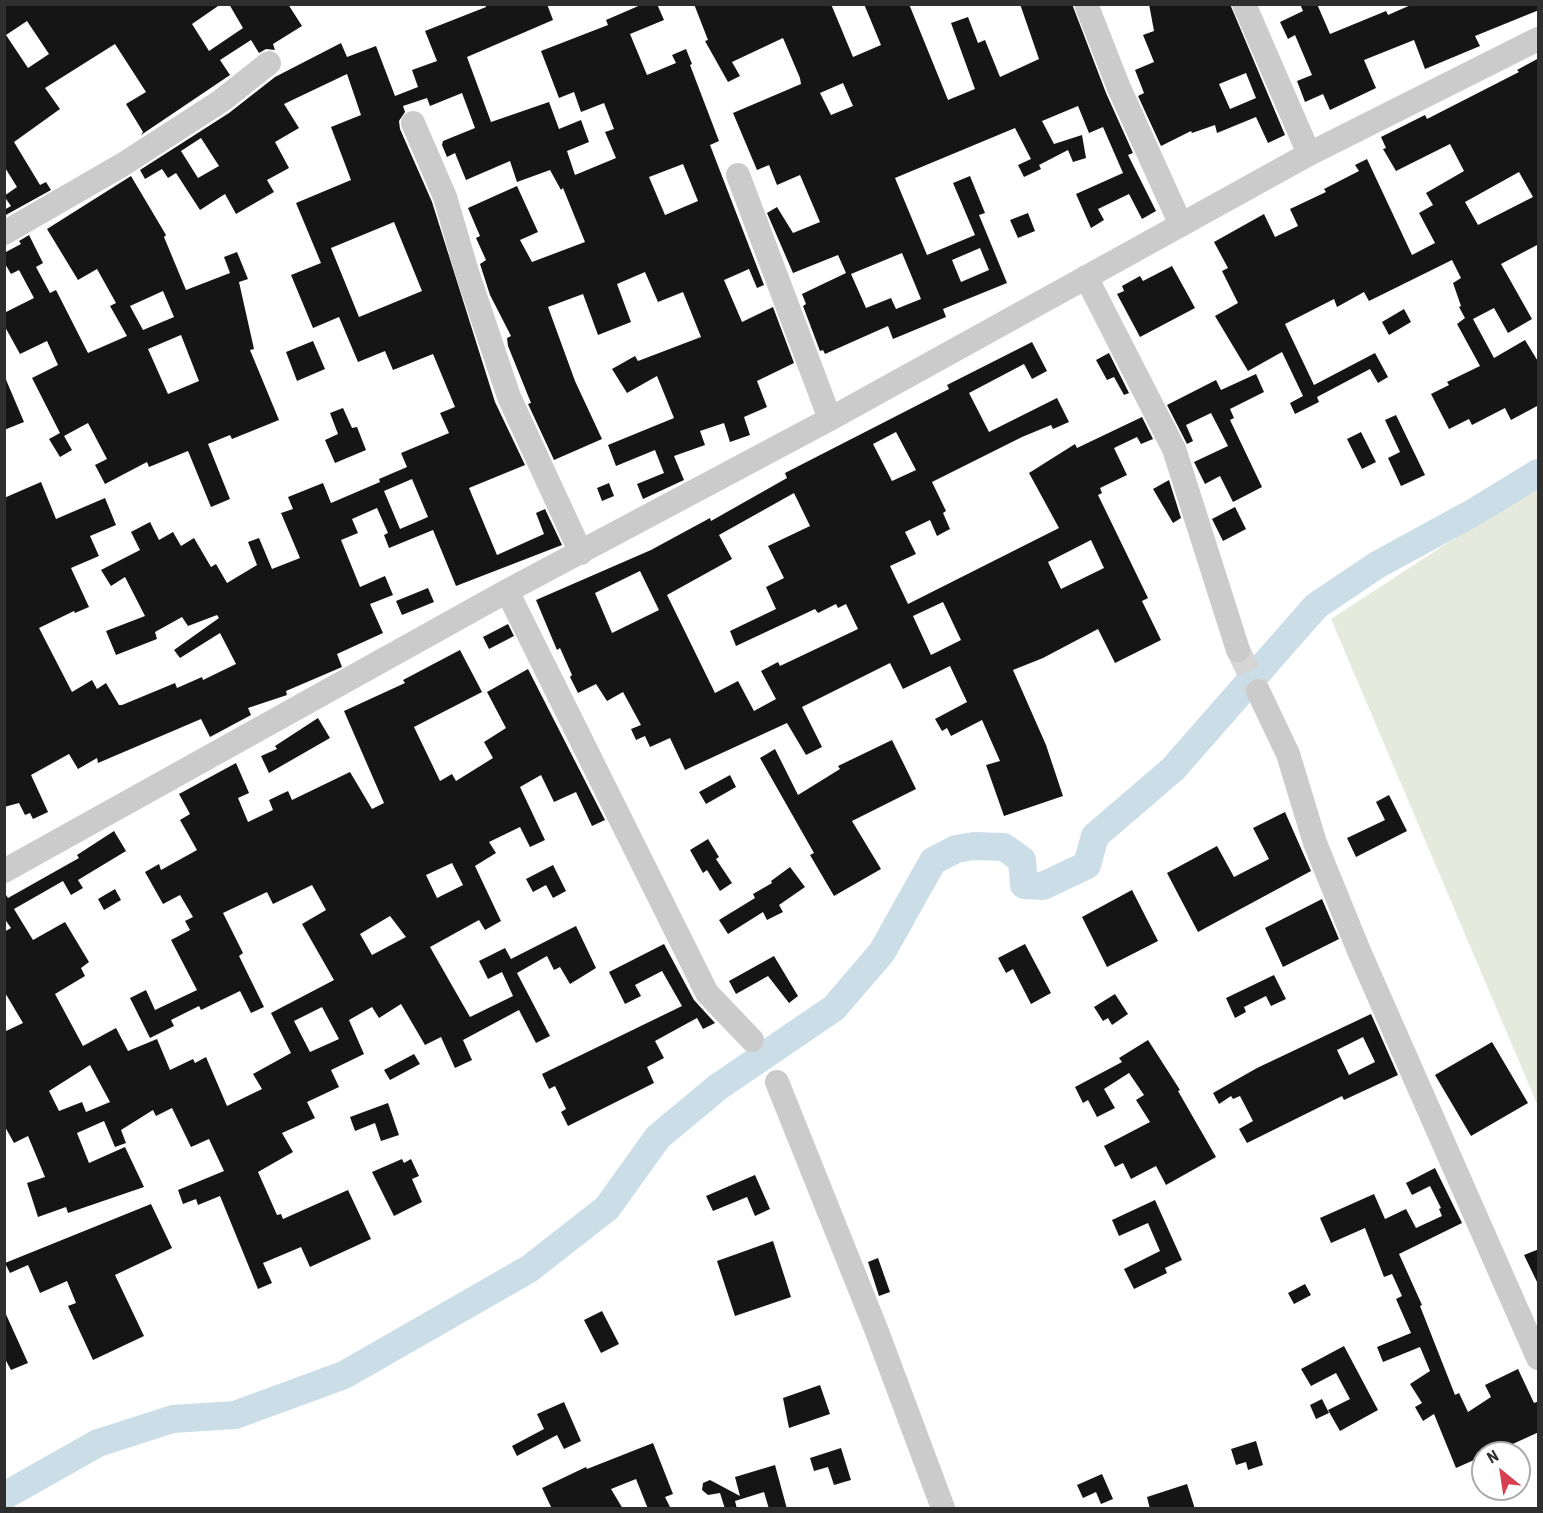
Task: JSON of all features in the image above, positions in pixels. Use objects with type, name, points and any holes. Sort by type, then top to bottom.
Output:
[{"type":"street","points":[[1086,4],[1119,88],[1180,225]]},
{"type":"street","points":[[1244,4],[1309,154]]},
{"type":"street","points":[[4,871],[507,591],[831,419],[1309,154],[1539,39]]},
{"type":"street","points":[[4,233],[122,165],[221,101],[269,63]]},
{"type":"street","points":[[413,123],[445,197],[467,272],[510,397],[581,553]]},
{"type":"street","points":[[738,175],[831,419]]},
{"type":"street","points":[[1086,277],[1174,449],[1238,650]]},
{"type":"street","points":[[507,591],[707,993],[752,1040]]},
{"type":"street","points":[[1258,692],[1288,754],[1315,843],[1359,951],[1539,1358]]},
{"type":"street","points":[[777,1082],[876,1329],[943,1509]]},
{"type":"shaded area","points":[[1538,484],[1538,1106],[1331,619]]},
{"type":"building","points":[[4,4],[221,4],[192,24],[209,51],[243,28],[229,4],[288,4],[302,26],[273,44],[275,50],[266,49],[259,53],[251,40],[220,60],[230,75],[141,135],[143,132],[126,104],[146,92],[115,44],[45,88],[60,109],[14,142],[40,185],[46,182],[51,190],[4,216],[4,210],[11,206],[4,196],[17,187],[4,166]],"holes":[[[27,21],[49,54],[28,68],[6,35]]]},
{"type":"building","points":[[485,4],[547,4],[553,20],[467,57],[491,122],[549,102],[559,129],[581,120],[589,142],[567,151],[575,175],[616,158],[605,132],[614,129],[604,103],[581,112],[574,92],[559,98],[541,51],[608,25],[606,20],[643,4],[657,4],[664,20],[630,34],[647,75],[676,63],[672,55],[686,49],[719,141],[710,145],[764,285],[757,288],[749,269],[724,280],[742,322],[773,307],[794,363],[757,381],[767,407],[744,417],[750,435],[730,442],[724,423],[700,431],[705,445],[674,456],[684,480],[643,499],[637,484],[664,473],[655,450],[616,466],[608,445],[674,418],[657,376],[627,393],[612,369],[635,356],[638,361],[701,337],[683,292],[658,302],[645,272],[617,284],[631,322],[598,335],[583,294],[548,307],[575,381],[602,439],[554,460],[528,404],[531,403],[508,346],[507,338],[511,336],[490,295],[480,264],[486,260],[476,238],[480,236],[468,208],[517,186],[538,232],[520,240],[532,262],[585,242],[563,188],[561,190],[550,170],[517,182],[510,161],[466,180],[455,153],[447,157],[442,145],[443,141],[475,128],[462,93],[430,106],[427,98],[403,106],[405,112],[399,121],[400,129],[432,202],[495,402],[525,465],[469,488],[497,555],[544,534],[536,513],[545,509],[562,545],[456,586],[433,530],[389,548],[384,535],[388,533],[377,508],[352,519],[358,533],[341,540],[360,587],[385,576],[393,595],[370,604],[383,633],[337,654],[342,667],[286,691],[287,695],[248,708],[251,715],[210,737],[201,719],[98,763],[97,758],[78,769],[69,754],[31,775],[48,812],[33,819],[30,813],[25,815],[19,803],[4,807],[4,498],[41,482],[56,519],[105,498],[116,525],[90,536],[99,556],[71,568],[89,607],[75,613],[74,611],[39,628],[72,692],[92,680],[97,689],[106,683],[119,705],[122,705],[175,683],[177,688],[202,677],[203,680],[236,664],[220,633],[180,658],[174,650],[219,618],[217,615],[188,626],[182,617],[155,632],[157,639],[116,655],[106,631],[145,616],[125,577],[111,586],[101,570],[140,550],[131,532],[150,522],[159,540],[173,532],[181,546],[194,538],[211,567],[216,564],[227,583],[257,565],[248,542],[259,538],[272,569],[300,558],[281,513],[293,509],[288,497],[323,483],[331,503],[380,482],[379,479],[407,467],[401,453],[449,433],[440,413],[455,407],[433,354],[393,370],[385,351],[358,362],[339,317],[313,328],[291,275],[321,263],[296,203],[351,180],[331,127],[361,115],[347,74],[284,104],[299,128],[275,142],[289,168],[267,180],[274,192],[236,214],[225,194],[200,210],[176,173],[168,178],[162,169],[145,179],[140,170],[229,113],[275,77],[341,43],[347,57],[376,46],[395,96],[418,87],[412,70],[437,61],[425,31],[486,7]],"holes":[[[201,138],[219,166],[198,178],[181,151]],[[683,164],[698,201],[665,215],[649,177]],[[394,222],[422,291],[359,317],[331,248]],[[412,479],[428,517],[400,529],[384,491]]]},
{"type":"building","points":[[694,4],[831,4],[853,57],[881,45],[864,4],[909,4],[948,100],[975,89],[951,23],[968,17],[978,43],[985,40],[1000,77],[1039,59],[1020,4],[1072,4],[1106,93],[1133,153],[1128,155],[1156,211],[1142,219],[1129,194],[1098,209],[1104,220],[1091,228],[1076,194],[1123,173],[1103,127],[1089,133],[1078,106],[1042,121],[1054,144],[1082,135],[1086,158],[1073,162],[1068,150],[1039,165],[1041,169],[1024,177],[1018,165],[1031,159],[1015,128],[895,178],[927,255],[975,235],[953,183],[970,176],[985,213],[979,215],[1007,283],[943,309],[946,317],[893,339],[888,326],[825,354],[823,350],[820,351],[803,306],[806,304],[802,294],[846,273],[838,255],[793,273],[767,213],[777,207],[793,233],[820,222],[800,175],[777,185],[769,165],[757,170],[733,113],[801,84],[800,78],[783,38],[732,62],[740,76],[728,82],[705,41],[708,40]],"holes":[[[843,83],[853,106],[831,115],[820,93]],[[980,248],[989,270],[961,282],[952,260]],[[902,253],[921,299],[896,309],[891,298],[866,308],[851,274]]]},
{"type":"building","points":[[1149,4],[1230,4],[1285,135],[1268,143],[1256,117],[1217,133],[1215,125],[1192,133],[1191,131],[1161,146],[1138,96],[1144,93],[1135,70],[1154,62],[1143,35],[1154,31]],"holes":[[[1246,73],[1256,98],[1230,109],[1219,84]]]},
{"type":"building","points":[[1300,4],[1317,4],[1330,34],[1386,11],[1388,15],[1413,4],[1539,4],[1539,10],[1475,36],[1480,46],[1425,69],[1414,40],[1364,60],[1376,88],[1330,110],[1323,94],[1305,102],[1297,81],[1312,75],[1295,35],[1288,39],[1280,22],[1303,11]]},
{"type":"building","points":[[1539,58],[1539,244],[1501,264],[1532,319],[1508,333],[1494,308],[1473,319],[1494,358],[1525,340],[1539,363],[1539,405],[1511,420],[1505,408],[1472,425],[1469,419],[1449,429],[1431,394],[1449,385],[1447,382],[1480,366],[1457,324],[1465,318],[1459,307],[1461,306],[1453,283],[1461,278],[1452,260],[1369,301],[1364,292],[1337,307],[1334,299],[1285,324],[1314,385],[1375,353],[1388,377],[1378,383],[1370,369],[1317,397],[1319,402],[1295,414],[1290,403],[1303,396],[1282,352],[1248,371],[1215,316],[1238,303],[1222,271],[1228,268],[1214,242],[1264,214],[1275,237],[1298,226],[1290,209],[1326,192],[1324,189],[1359,171],[1355,165],[1367,159],[1412,255],[1435,243],[1419,213],[1433,205],[1426,193],[1464,171],[1450,144],[1396,171],[1383,149],[1386,148],[1381,137],[1425,115],[1427,119],[1519,72],[1517,70]],"holes":[[[1519,172],[1533,197],[1478,225],[1465,202]]]},
{"type":"building","points":[[131,176],[166,235],[164,237],[186,290],[230,273],[224,257],[237,252],[248,279],[239,282],[254,349],[250,350],[279,420],[232,439],[230,435],[208,444],[230,499],[211,507],[188,451],[149,467],[147,462],[105,484],[95,465],[107,459],[88,423],[64,436],[72,450],[60,457],[49,439],[60,433],[32,378],[58,365],[47,341],[20,354],[4,325],[4,313],[34,298],[19,270],[11,274],[4,262],[4,253],[21,244],[19,241],[29,235],[43,263],[36,267],[50,293],[56,290],[88,353],[127,336],[110,306],[116,303],[97,269],[78,280],[47,229]],"holes":[[[163,291],[174,317],[143,330],[130,306]],[[181,335],[199,381],[168,394],[148,349]]]},
{"type":"building","points":[[1028,213],[1035,231],[1018,238],[1010,220]]},
{"type":"building","points":[[1172,266],[1195,308],[1140,337],[1117,294],[1124,291],[1122,286],[1140,276],[1143,281]]},
{"type":"building","points":[[1404,309],[1411,322],[1389,335],[1382,322]]},
{"type":"building","points":[[313,341],[325,369],[297,381],[286,352]]},
{"type":"building","points":[[1032,342],[1047,371],[1032,379],[1024,364],[969,393],[989,432],[1057,398],[1069,422],[1053,429],[1051,425],[1022,437],[932,482],[946,511],[943,513],[950,529],[937,536],[930,520],[905,532],[916,554],[890,566],[908,604],[1059,528],[1029,473],[1075,444],[1077,448],[1142,417],[1153,439],[1141,444],[1137,437],[1114,448],[1127,475],[1100,488],[1102,493],[1098,495],[1148,598],[1142,601],[1161,640],[1115,663],[1098,629],[1043,658],[1013,670],[1046,745],[1063,796],[1004,816],[986,765],[1000,761],[982,720],[951,736],[947,728],[942,731],[935,719],[967,702],[950,666],[903,689],[890,663],[802,707],[822,747],[806,755],[787,723],[685,770],[670,738],[650,747],[645,736],[636,740],[631,729],[641,725],[623,692],[607,701],[596,684],[578,693],[560,648],[557,650],[536,600],[651,550],[710,518],[711,521],[787,478],[785,473],[949,389],[947,385]],"holes":[[[896,432],[916,470],[892,481],[873,444]],[[794,493],[810,526],[768,546],[784,578],[766,587],[776,609],[730,631],[736,646],[815,609],[818,613],[836,604],[838,608],[846,604],[858,629],[780,666],[778,662],[761,671],[776,699],[754,711],[738,681],[715,693],[667,595],[732,559],[719,535]],[[1091,540],[1104,568],[1061,589],[1048,562]],[[640,571],[659,610],[612,633],[595,593]],[[943,602],[961,640],[931,655],[913,616]]]},
{"type":"building","points":[[1109,353],[1129,393],[1124,395],[1114,377],[1107,380],[1096,360]]},
{"type":"building","points":[[1256,374],[1264,392],[1230,409],[1234,418],[1230,420],[1262,487],[1233,502],[1220,476],[1205,484],[1194,462],[1228,446],[1211,413],[1186,425],[1193,441],[1187,444],[1167,405],[1216,380],[1221,390]]},
{"type":"building","points":[[4,375],[24,422],[4,430]]},
{"type":"building","points":[[343,408],[352,428],[357,427],[366,450],[335,463],[325,440],[338,434],[330,413]]},
{"type":"building","points":[[1396,415],[1425,475],[1401,486],[1388,458],[1400,452],[1385,420]]},
{"type":"building","points":[[1361,432],[1376,462],[1362,469],[1347,439]]},
{"type":"building","points":[[1169,480],[1181,518],[1173,523],[1153,489]]},
{"type":"building","points":[[609,483],[614,496],[602,501],[597,488]]},
{"type":"building","points":[[1235,507],[1246,529],[1223,541],[1212,519]]},
{"type":"building","points":[[428,588],[434,602],[402,615],[396,601]]},
{"type":"building","points":[[508,624],[514,636],[489,649],[483,637]]},
{"type":"building","points":[[460,650],[482,692],[414,727],[440,781],[452,774],[456,781],[493,758],[484,742],[506,728],[487,692],[528,669],[605,820],[592,826],[576,792],[554,802],[541,775],[520,787],[545,840],[530,847],[520,827],[489,842],[496,853],[475,866],[501,921],[485,930],[479,920],[430,947],[470,1017],[513,996],[502,972],[488,979],[479,961],[505,948],[511,959],[576,926],[596,968],[570,984],[560,967],[554,970],[547,956],[517,973],[550,1036],[536,1043],[519,1010],[463,1040],[472,1060],[455,1068],[441,1037],[425,1045],[401,1004],[379,1018],[372,1007],[349,1020],[364,1054],[331,1070],[339,1087],[307,1102],[315,1118],[282,1133],[293,1152],[258,1172],[277,1215],[281,1214],[283,1219],[348,1190],[371,1239],[310,1267],[301,1247],[263,1263],[272,1283],[258,1289],[220,1196],[198,1205],[196,1199],[183,1204],[178,1190],[224,1171],[209,1139],[191,1147],[172,1108],[156,1116],[153,1110],[121,1130],[126,1143],[115,1147],[104,1121],[77,1133],[89,1163],[125,1147],[144,1187],[68,1213],[66,1207],[38,1217],[27,1183],[45,1177],[28,1136],[14,1143],[4,1125],[4,1032],[23,1023],[4,991],[4,932],[11,928],[4,918],[4,892],[8,898],[79,858],[77,855],[114,831],[126,851],[78,880],[83,888],[71,895],[63,881],[14,909],[33,940],[65,922],[89,962],[81,968],[85,976],[55,994],[83,1046],[116,1028],[128,1051],[157,1039],[170,1070],[193,1059],[195,1063],[206,1057],[227,1106],[262,1089],[253,1074],[291,1053],[271,1013],[334,980],[302,924],[326,910],[312,885],[273,904],[267,892],[223,913],[243,953],[239,956],[264,1007],[251,1013],[240,991],[201,1010],[199,1006],[171,1020],[174,1026],[150,1038],[130,998],[146,990],[155,1010],[197,990],[171,940],[190,930],[185,921],[193,917],[180,895],[163,904],[145,872],[159,864],[161,870],[197,850],[180,820],[190,814],[179,794],[236,763],[249,793],[238,798],[248,822],[273,810],[269,800],[288,791],[292,800],[350,772],[372,809],[384,803],[344,711],[405,683],[403,680]],"holes":[[[452,863],[463,885],[437,898],[426,875]],[[390,916],[406,937],[372,955],[360,934]],[[322,1007],[339,1039],[310,1052],[294,1021]],[[90,1065],[110,1102],[86,1112],[82,1102],[59,1111],[49,1091]]]},
{"type":"building","points":[[318,718],[330,738],[269,773],[261,756],[277,749],[275,746]]},
{"type":"building","points":[[892,740],[916,789],[852,821],[881,869],[834,896],[810,855],[814,853],[760,758],[775,749],[798,795],[840,769],[838,766]]},
{"type":"building","points":[[730,775],[736,787],[706,804],[699,792]]},
{"type":"building","points":[[1389,795],[1407,831],[1356,857],[1347,838],[1385,820],[1376,802]]},
{"type":"building","points":[[1285,812],[1311,871],[1198,932],[1167,873],[1217,846],[1234,877],[1269,859],[1253,828]]},
{"type":"building","points":[[708,839],[719,857],[716,859],[732,883],[720,891],[707,870],[703,873],[690,850]]},
{"type":"building","points":[[553,865],[566,891],[553,898],[546,885],[533,892],[526,879]]},
{"type":"building","points":[[790,867],[805,887],[779,905],[783,912],[767,920],[763,912],[728,934],[719,920],[755,898],[753,894],[772,883],[771,881]]},
{"type":"building","points":[[115,889],[121,900],[104,910],[98,899]]},
{"type":"building","points":[[1132,890],[1158,941],[1107,967],[1082,917]]},
{"type":"building","points":[[1322,899],[1339,939],[1283,967],[1265,928]]},
{"type":"building","points":[[664,944],[694,1000],[715,1023],[703,1029],[697,1018],[655,1041],[664,1058],[647,1067],[654,1083],[568,1126],[561,1112],[566,1109],[555,1086],[549,1089],[542,1074],[682,1006],[662,971],[635,985],[641,996],[625,1004],[609,972]]},
{"type":"building","points":[[1025,944],[1051,993],[1031,1004],[1013,969],[1006,973],[998,958]]},
{"type":"building","points":[[774,956],[798,996],[789,1003],[768,976],[736,994],[729,981]]},
{"type":"building","points":[[1274,975],[1286,999],[1271,1006],[1266,996],[1244,1007],[1246,1012],[1235,1018],[1226,998]]},
{"type":"building","points":[[1115,994],[1128,1014],[1112,1025],[1108,1018],[1103,1021],[1094,1007]]},
{"type":"building","points":[[1371,1014],[1398,1075],[1344,1100],[1342,1096],[1247,1143],[1239,1129],[1253,1121],[1240,1096],[1233,1099],[1231,1096],[1219,1104],[1213,1093],[1257,1068]],"holes":[[[1363,1037],[1375,1062],[1349,1075],[1337,1050]]]},
{"type":"building","points":[[1148,1040],[1180,1090],[1178,1091],[1216,1157],[1166,1185],[1156,1166],[1131,1179],[1123,1163],[1115,1167],[1104,1146],[1150,1122],[1136,1100],[1144,1095],[1129,1073],[1104,1089],[1115,1108],[1097,1117],[1088,1100],[1083,1103],[1075,1087],[1122,1062],[1119,1058]]},
{"type":"building","points":[[1492,1042],[1528,1103],[1471,1136],[1435,1075]]},
{"type":"building","points":[[414,1054],[420,1064],[390,1080],[384,1070]]},
{"type":"building","points":[[388,1103],[399,1135],[381,1141],[375,1123],[355,1131],[350,1117]]},
{"type":"building","points":[[402,1159],[404,1163],[411,1159],[419,1176],[412,1179],[422,1202],[394,1216],[372,1172]]},
{"type":"building","points":[[1435,1168],[1462,1223],[1399,1254],[1422,1305],[1420,1306],[1455,1395],[1459,1393],[1468,1412],[1491,1397],[1485,1385],[1518,1369],[1534,1403],[1539,1401],[1539,1432],[1519,1441],[1471,1441],[1471,1461],[1456,1468],[1434,1414],[1423,1421],[1415,1407],[1422,1403],[1410,1384],[1430,1371],[1420,1347],[1383,1362],[1377,1347],[1411,1333],[1396,1299],[1402,1296],[1392,1274],[1384,1277],[1365,1228],[1331,1243],[1320,1218],[1374,1194],[1385,1219],[1406,1209],[1416,1228],[1442,1216],[1439,1209],[1441,1208],[1430,1186],[1412,1195],[1406,1183]]},
{"type":"building","points":[[755,1175],[770,1209],[755,1216],[747,1197],[713,1211],[706,1196]]},
{"type":"building","points":[[1155,1200],[1182,1260],[1165,1268],[1167,1273],[1134,1289],[1124,1269],[1160,1251],[1148,1223],[1119,1236],[1112,1220]]},
{"type":"building","points":[[151,1204],[172,1248],[115,1275],[144,1336],[93,1360],[68,1306],[76,1303],[67,1281],[40,1293],[28,1265],[10,1273],[5,1263]]},
{"type":"building","points":[[773,1241],[791,1297],[735,1316],[717,1261]]},
{"type":"building","points":[[1539,1249],[1539,1286],[1524,1255]]},
{"type":"building","points":[[878,1258],[890,1292],[879,1296],[868,1262]]},
{"type":"building","points":[[1305,1284],[1311,1295],[1294,1304],[1288,1293]]},
{"type":"building","points":[[4,1310],[28,1363],[11,1370],[4,1357]]},
{"type":"building","points":[[602,1311],[619,1344],[601,1353],[584,1320]]},
{"type":"building","points":[[1344,1346],[1378,1410],[1340,1431],[1328,1410],[1350,1399],[1336,1373],[1311,1386],[1301,1369]]},
{"type":"building","points":[[820,1385],[830,1414],[789,1428],[783,1398]]},
{"type":"building","points":[[1322,1399],[1329,1413],[1316,1419],[1310,1405]]},
{"type":"building","points":[[564,1402],[581,1441],[564,1449],[557,1435],[517,1456],[512,1446],[544,1429],[537,1414]]},
{"type":"building","points":[[1256,1441],[1263,1465],[1248,1470],[1246,1462],[1236,1465],[1231,1449]]},
{"type":"building","points":[[653,1443],[673,1494],[665,1497],[671,1509],[648,1509],[636,1479],[611,1489],[623,1509],[552,1509],[542,1488],[586,1467],[587,1469]]},
{"type":"building","points":[[841,1448],[851,1480],[834,1485],[828,1467],[814,1471],[810,1458]]},
{"type":"building","points":[[775,1465],[787,1509],[769,1509],[764,1492],[735,1501],[737,1509],[725,1509],[720,1493],[708,1495],[702,1490],[703,1483],[710,1480],[740,1496],[735,1477]]},
{"type":"building","points":[[1102,1474],[1113,1499],[1101,1504],[1096,1492],[1083,1498],[1077,1485]]},
{"type":"building","points":[[1187,1484],[1195,1509],[1150,1509],[1147,1497]]},
{"type":"waterway","points":[[4,1496],[98,1443],[173,1419],[235,1415],[344,1375],[529,1269],[607,1208],[658,1137],[718,1087],[834,1008],[882,952],[933,861],[956,849],[974,846],[1004,847],[1022,860],[1024,885],[1043,886],[1087,865],[1095,836],[1173,769],[1316,606],[1377,565],[1476,511],[1538,473]]},
{"type":"tunnel","points":[[1238,650],[1258,691]]}]
